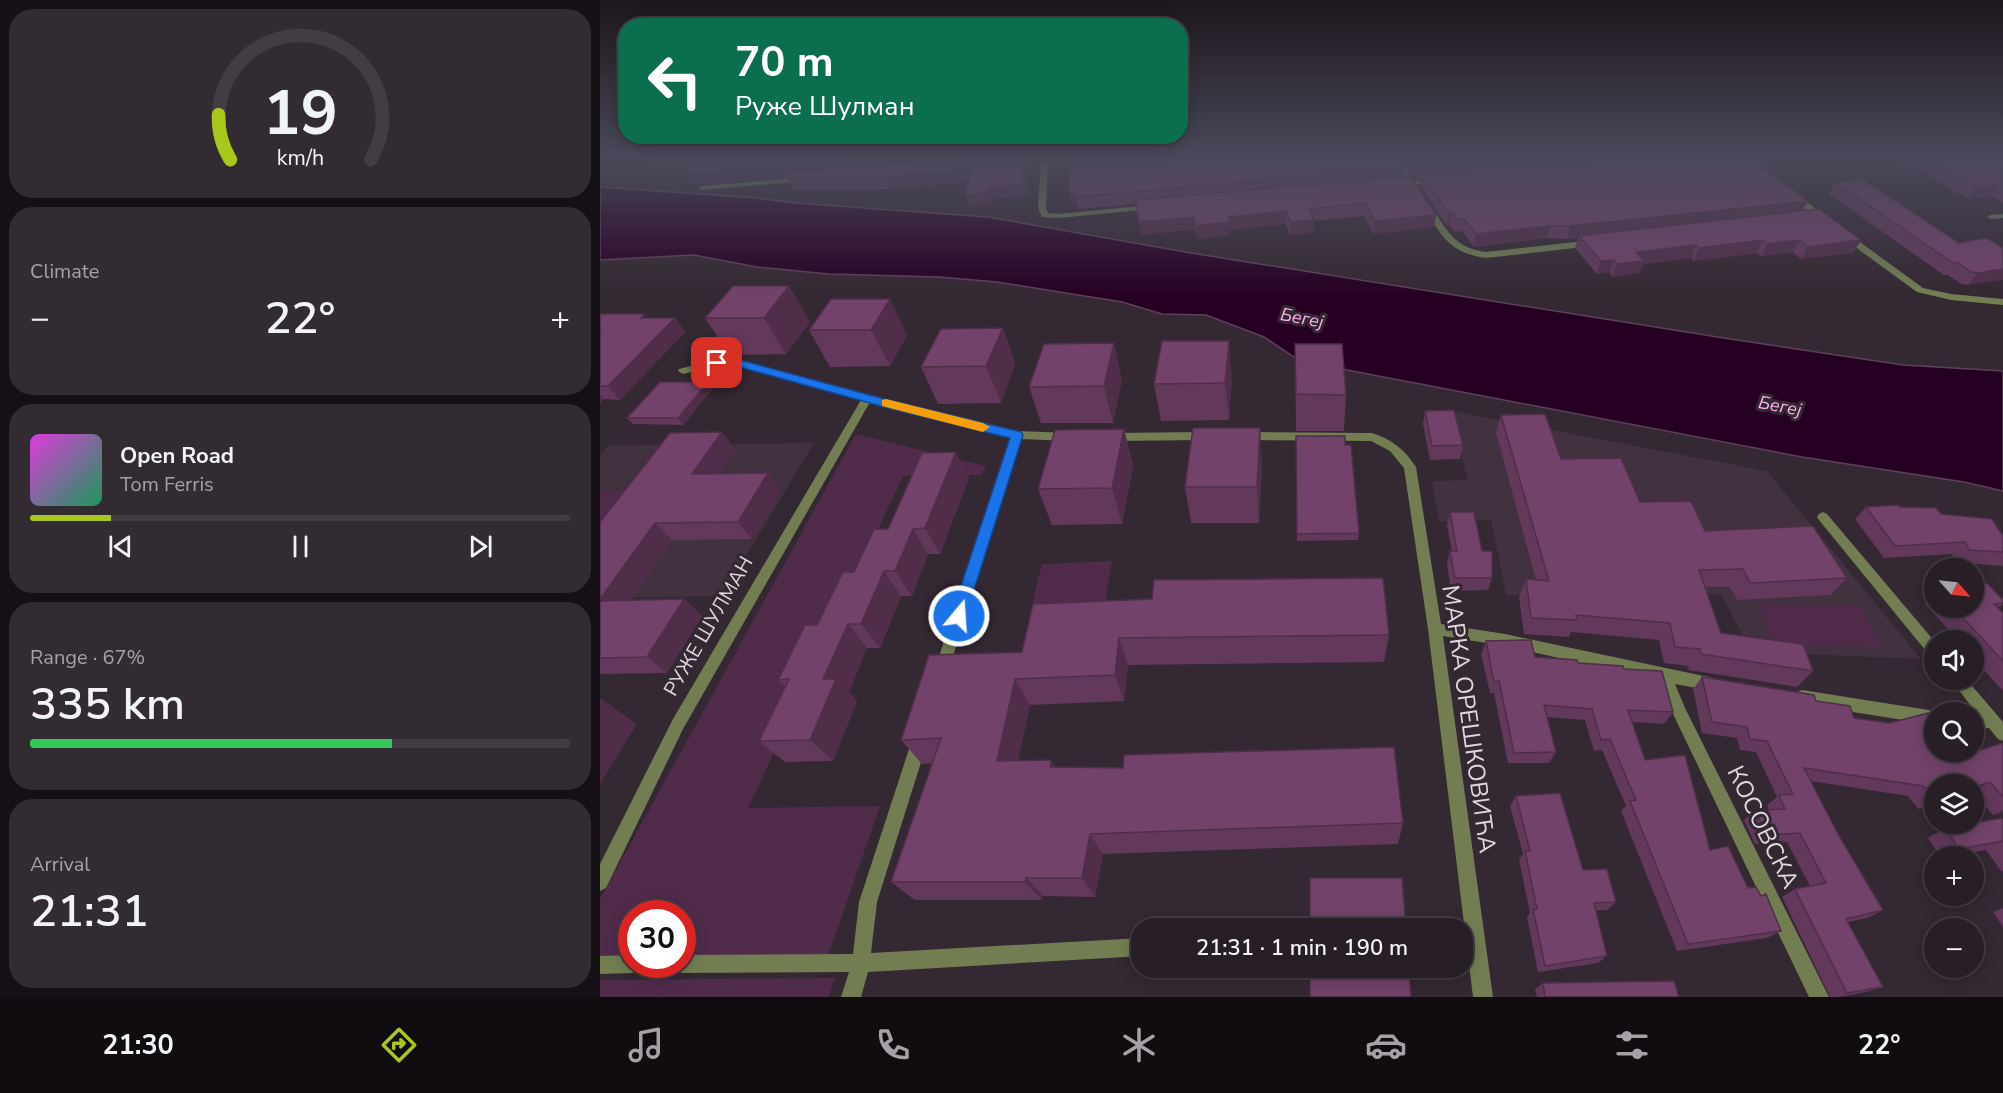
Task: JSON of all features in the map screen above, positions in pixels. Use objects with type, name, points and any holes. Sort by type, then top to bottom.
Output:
[{"type":"street","points":[[1042,203],[1045,214],[1052,216],[1158,207]]},
{"type":"street","points":[[1425,203],[1453,245],[1463,251],[1486,255],[1602,242]]},
{"type":"street","points":[[1802,203],[1920,290],[1951,297],[2003,302]]},
{"type":"street","points":[[1809,218],[1820,216]]},
{"type":"street","points":[[1991,217],[2003,216]]},
{"type":"street","points":[[683,371],[729,360],[867,398],[1017,435],[937,684]]},
{"type":"street","name":"РУЖЕ ШУЛМАН","points":[[600,882],[678,724],[867,398]]},
{"type":"street","name":"МАРКА ОРЕШКОВИЋА","points":[[1017,435],[1372,437],[1388,442],[1400,451],[1410,467],[1435,629],[1483,997]]},
{"type":"street","points":[[1822,517],[1924,639]]},
{"type":"street","points":[[1435,629],[1485,635],[1665,676],[1724,686]]},
{"type":"street","name":"КОСОВСКА","points":[[1665,676],[1679,711],[1819,997]]},
{"type":"street","points":[[1966,690],[2003,734]]},
{"type":"street","points":[[1782,694],[1924,716]]},
{"type":"street","points":[[1984,722],[1992,721]]},
{"type":"street","points":[[851,997],[861,963],[868,902],[923,729]]},
{"type":"street","points":[[696,964],[861,963],[1131,948]]},
{"type":"street","points":[[600,965],[618,964]]},
{"type":"shaded area","points":[[1452,411],[1767,471],[1921,659],[1752,652],[1721,595],[1506,595],[1491,520],[1439,522],[1432,481],[1467,480]]},
{"type":"shaded area","points":[[856,434],[986,466],[982,475],[903,476],[748,808],[880,806],[828,956],[696,959],[696,900],[618,900],[618,959],[600,960],[600,899]]},
{"type":"shaded area","points":[[814,443],[722,596],[600,598],[600,455],[609,445]]},
{"type":"shaded area","points":[[646,490],[600,550],[600,491]]},
{"type":"shaded area","points":[[1112,561],[1102,620],[1028,622],[1042,564]]},
{"type":"shaded area","points":[[1758,604],[1861,606],[1884,647],[1777,645]]},
{"type":"shaded area","points":[[835,978],[829,997],[600,997],[600,980]]},
{"type":"water","name":"Бегеј","points":[[600,203],[792,203],[988,217],[1191,253],[1724,338],[1903,365],[2003,371],[2003,491],[1964,482],[1802,457],[1300,361],[1264,337],[1206,315],[1162,314],[1122,302],[997,282],[939,277],[829,274],[757,267],[694,255],[600,260]]},
{"type":"building","points":[[1136,203],[1428,203],[1436,215],[1375,221],[1365,203],[1309,209],[1314,220],[1290,222],[1286,211],[1228,217],[1229,222],[1196,226],[1194,217],[1139,222]]},
{"type":"building","points":[[1442,203],[1793,203],[1476,234],[1464,219],[1457,219]]},
{"type":"building","points":[[1865,203],[1898,203],[1959,243],[1987,238],[2003,248],[2003,269],[1978,273],[1971,272],[1957,262],[1953,263]]},
{"type":"building","points":[[1819,209],[1861,240],[1808,247],[1799,240],[1767,244],[1763,240],[1699,248],[1696,245],[1636,252],[1644,261],[1617,264],[1614,260],[1601,261],[1579,236]]},
{"type":"building","points":[[733,286],[789,286],[764,318],[705,318]]},
{"type":"building","points":[[831,299],[890,299],[871,330],[809,330]]},
{"type":"building","points":[[600,314],[645,314],[641,318],[675,318],[608,386],[600,386]]},
{"type":"building","points":[[1003,328],[986,366],[921,367],[941,329]]},
{"type":"building","points":[[1162,341],[1229,341],[1225,383],[1154,384]]},
{"type":"building","points":[[1114,343],[1104,386],[1029,387],[1044,344]]},
{"type":"building","points":[[1295,344],[1342,344],[1346,395],[1296,394]]},
{"type":"building","points":[[660,382],[708,382],[678,418],[627,418]]},
{"type":"building","points":[[1454,410],[1463,445],[1432,446],[1425,411]]},
{"type":"building","points":[[1545,414],[1561,459],[1621,458],[1640,502],[1691,501],[1705,531],[1813,526],[1847,578],[1750,583],[1743,569],[1699,570],[1721,633],[1803,644],[1813,671],[1701,654],[1700,649],[1675,647],[1670,623],[1576,615],[1577,620],[1531,618],[1526,579],[1549,581],[1501,415]]},
{"type":"building","points":[[1193,428],[1260,428],[1257,487],[1185,487]]},
{"type":"building","points":[[1124,429],[1112,488],[1038,489],[1055,430]]},
{"type":"building","points":[[722,432],[692,474],[768,473],[738,522],[655,523],[600,599],[600,522],[670,433]]},
{"type":"building","points":[[1296,436],[1345,436],[1345,445],[1351,445],[1359,533],[1297,534]]},
{"type":"building","points":[[956,452],[925,528],[913,529],[895,571],[884,571],[861,624],[848,624],[823,679],[836,679],[810,740],[759,741],[789,679],[778,680],[805,625],[817,625],[843,572],[854,572],[874,529],[888,529],[922,453]]},
{"type":"building","points":[[1898,505],[1900,507],[1936,508],[1941,514],[1992,519],[2003,536],[2003,552],[1969,550],[1965,542],[1895,546],[1866,507]]},
{"type":"building","points":[[1450,512],[1474,512],[1482,551],[1492,551],[1492,578],[1455,578],[1450,551],[1457,551]]},
{"type":"building","points":[[1383,578],[1389,635],[1119,638],[1115,675],[1015,679],[997,761],[1051,760],[1050,767],[1123,768],[1124,755],[1394,747],[1403,823],[1090,834],[1082,878],[1026,878],[1025,882],[891,882],[941,738],[901,740],[929,655],[1022,652],[1033,604],[1152,599],[1154,580]]},
{"type":"building","points":[[1984,583],[1987,583],[2003,600],[2003,603],[1994,604],[2003,613],[2003,661],[1984,640],[1984,630],[1974,630],[1963,618],[1984,618]]},
{"type":"building","points":[[684,599],[647,657],[600,658],[600,601]]},
{"type":"building","points":[[1531,640],[1535,657],[1623,666],[1624,669],[1662,671],[1673,712],[1628,710],[1645,760],[1685,755],[1710,850],[1728,846],[1748,888],[1756,887],[1761,896],[1766,894],[1781,931],[1688,944],[1630,801],[1636,800],[1610,739],[1601,740],[1592,709],[1544,705],[1556,752],[1514,753],[1499,681],[1494,682],[1486,641]]},
{"type":"building","points":[[1702,677],[1814,695],[1816,701],[1850,706],[1854,718],[1890,723],[1924,714],[1924,762],[1984,762],[1984,749],[2003,743],[2003,797],[1990,782],[1984,784],[1984,774],[1924,774],[1924,787],[1804,768],[1838,834],[1883,910],[1846,919],[1883,987],[1847,993],[1795,889],[1826,883],[1800,833],[1768,835],[1755,811],[1785,809],[1779,795],[1793,794],[1767,741],[1750,739],[1747,727],[1712,722]]},
{"type":"building","points":[[1560,793],[1583,870],[1607,869],[1616,902],[1594,903],[1607,956],[1545,966],[1533,909],[1537,909],[1525,851],[1530,851],[1516,796]]},
{"type":"building","points":[[2003,818],[2003,841],[1976,846],[1957,846],[1949,834],[1984,834],[1984,821]]},
{"type":"building","points":[[1310,878],[1402,878],[1405,918],[1310,918]]},
{"type":"building","points":[[1310,978],[1410,978],[1411,997],[1310,997]]},
{"type":"building","points":[[1674,981],[1679,997],[1545,997],[1543,983]]},
{"type":"slow traffic","points":[[886,403],[983,427]]},
{"type":"route","points":[[717,363],[729,360],[888,404],[1017,435],[959,616]]}]
